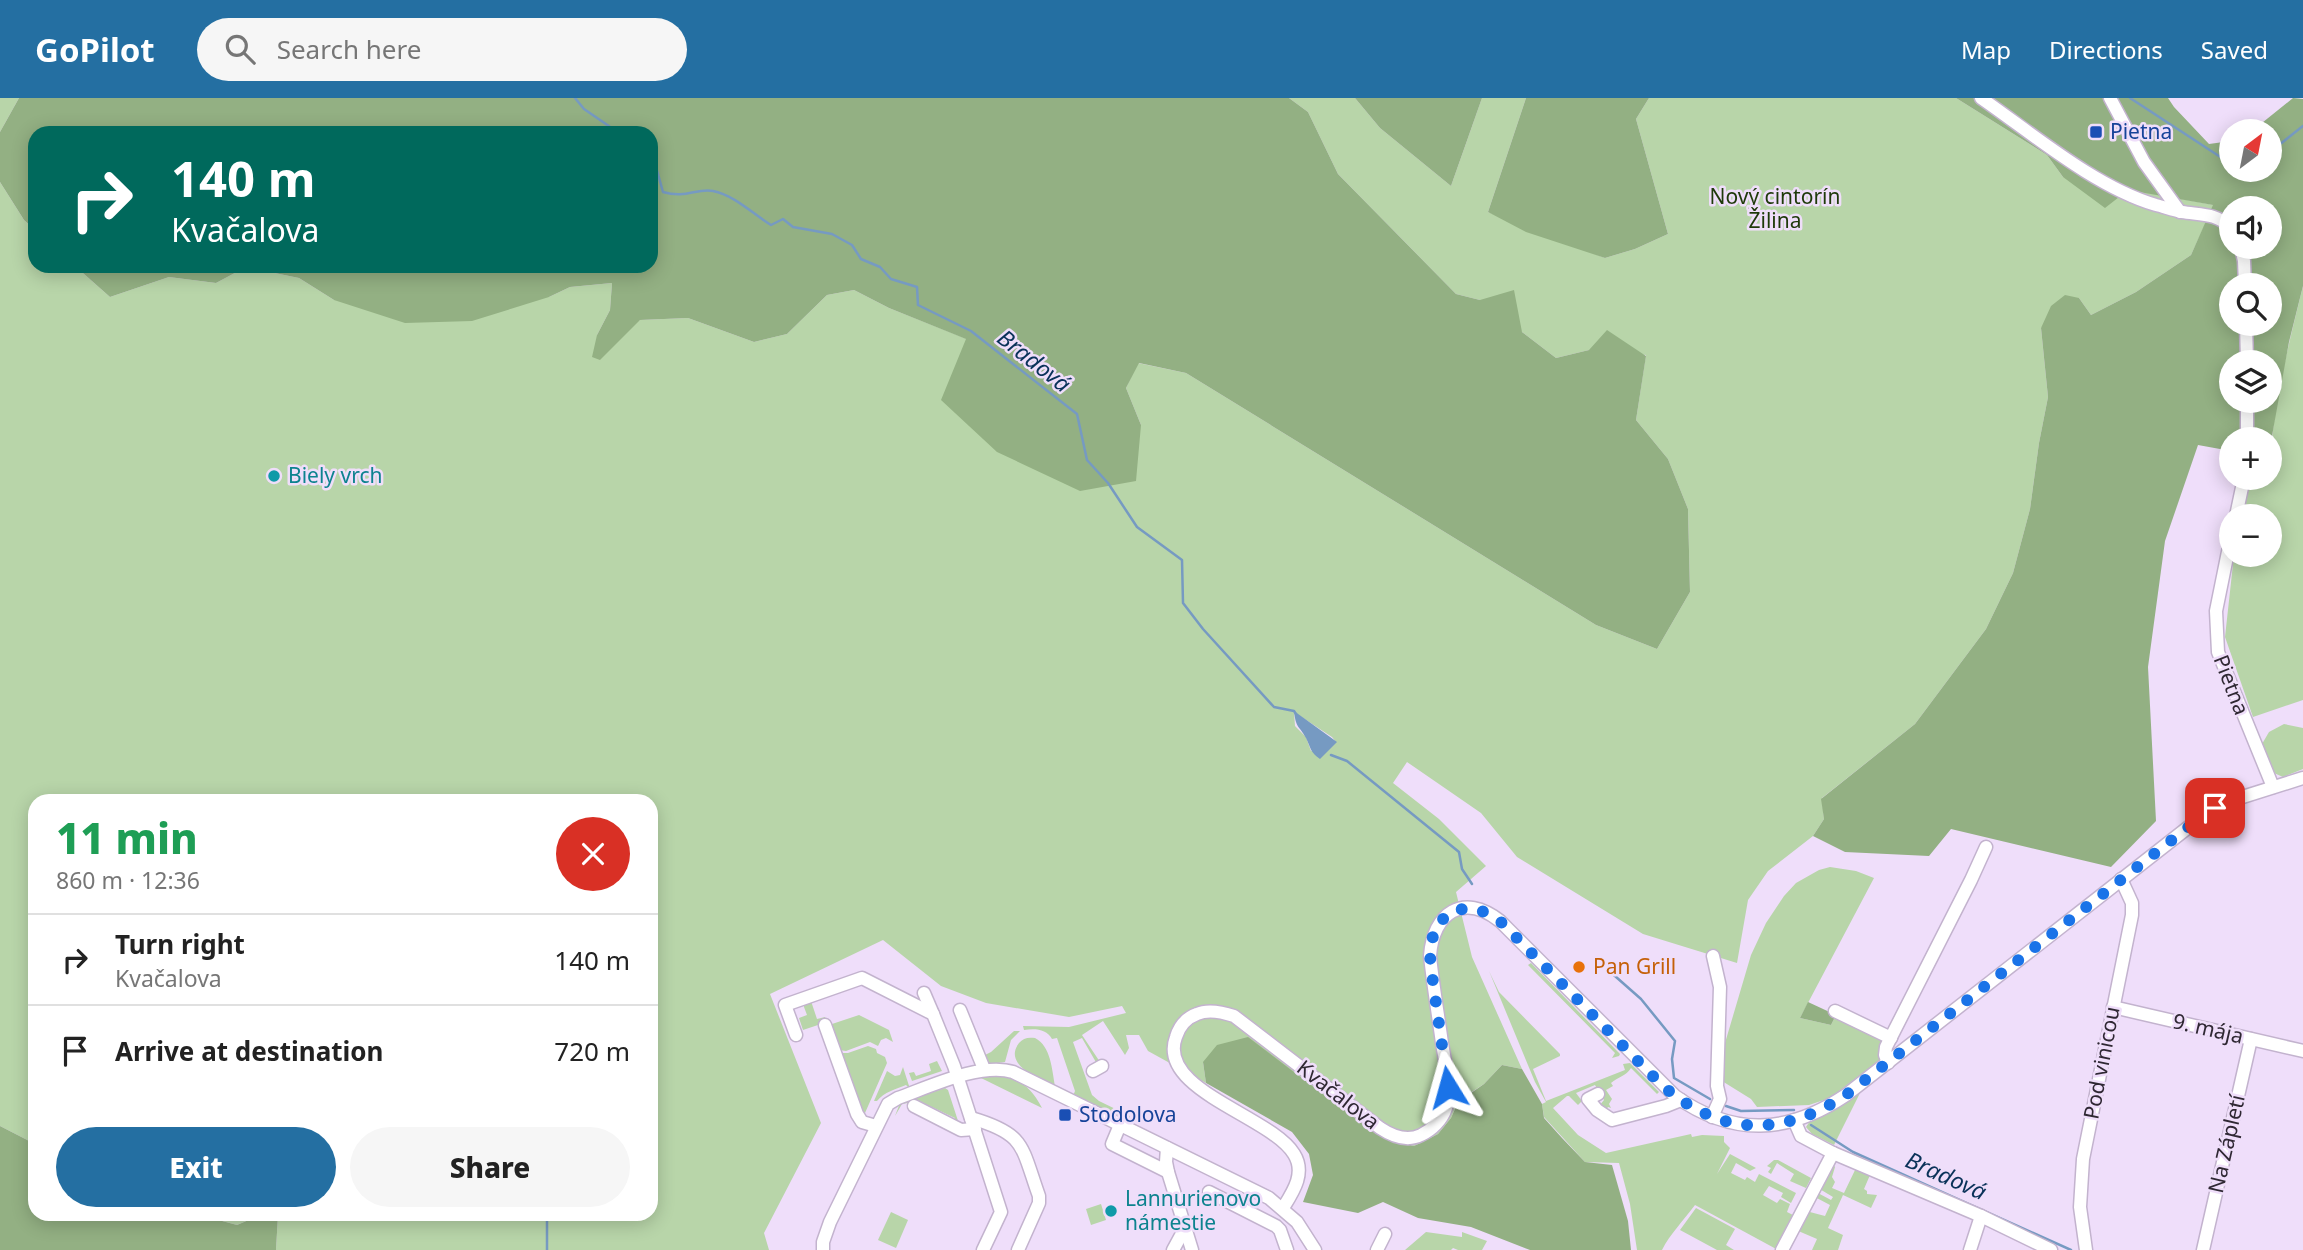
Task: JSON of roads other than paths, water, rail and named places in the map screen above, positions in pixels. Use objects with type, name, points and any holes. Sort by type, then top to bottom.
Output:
[{"type":"street","points":[[1981,98],[2110,186],[2149,203],[2219,218]]},
{"type":"street","points":[[2110,98],[2144,162],[2181,212]]},
{"type":"street","name":"Pietna","points":[[2225,567],[2216,611],[2218,652],[2273,787]]},
{"type":"street","name":"Kvačalova","points":[[1283,1208],[1296,1188],[1298,1179],[1298,1161],[1294,1154],[1284,1141],[1195,1085],[1177,1066],[1173,1050],[1180,1027],[1202,1012],[1234,1016],[1380,1128],[1401,1138],[1417,1137],[1435,1125],[1446,1106],[1447,1078],[1430,956],[1432,939],[1440,921],[1458,909],[1480,910],[1500,921],[1642,1065],[1681,1100],[1712,1117],[1732,1124],[1780,1124],[1834,1104],[2204,815],[2233,800],[2303,778]]},
{"type":"street","points":[[1888,1063],[1885,1055],[1891,1038],[1986,847]]},
{"type":"street","name":"Pod vinicou","points":[[2086,1250],[2079,1193],[2083,1159],[2132,909],[2122,879]]},
{"type":"street","points":[[1712,1117],[1720,1096],[1717,1086],[1720,986],[1713,956]]},
{"type":"street","points":[[796,1035],[785,1005],[862,978],[933,1014]]},
{"type":"street","points":[[925,993],[973,1124],[1001,1212],[983,1250]]},
{"type":"street","name":"9. mája","points":[[2113,1007],[2303,1051]]},
{"type":"street","points":[[960,1010],[984,1069]]},
{"type":"street","points":[[1835,1011],[1891,1038]]},
{"type":"street","points":[[825,1025],[857,1114],[873,1131]]},
{"type":"street","name":"Na Zápletí","points":[[2203,1250],[2251,1039]]},
{"type":"street","points":[[823,1250],[830,1222],[888,1104],[898,1098],[984,1069],[1013,1072],[1269,1198],[1297,1222],[1315,1250]]},
{"type":"street","points":[[1598,1094],[1588,1099],[1597,1110],[1612,1120],[1681,1100]]},
{"type":"street","points":[[1645,1099],[1659,1108]]},
{"type":"street","points":[[914,1106],[961,1130],[973,1124],[1008,1132],[1021,1146],[1039,1196],[1039,1203],[1018,1250]]},
{"type":"street","points":[[1794,1120],[1801,1136],[1833,1153],[1981,1216],[2051,1250]]},
{"type":"street","points":[[1121,1125],[1112,1144],[1168,1172]]},
{"type":"street","points":[[1167,1148],[1168,1172],[1192,1250]]},
{"type":"street","points":[[1782,1250],[1833,1153]]},
{"type":"street","points":[[1225,1200],[1234,1181]]},
{"type":"street","points":[[1209,1192],[1276,1226],[1287,1250]]},
{"type":"street","points":[[1970,1250],[1981,1216]]},
{"type":"street","points":[[1173,1250],[1185,1228]]},
{"type":"street","points":[[1377,1250],[1385,1234]]},
{"type":"water","points":[[1294,711],[1337,742],[1320,759],[1312,752],[1297,724]]},
{"type":"waterway","name":"Bradová","points":[[575,98],[584,109],[609,126]]},
{"type":"waterway","points":[[2130,98],[2219,156]]},
{"type":"waterway","points":[[2282,143],[2303,126]]},
{"type":"waterway","name":"Bradová","points":[[658,174],[663,192],[678,194],[707,190],[721,193],[771,225],[783,219],[793,227],[832,234],[852,245],[861,259],[880,267],[891,279],[917,287],[918,305],[971,331],[1077,414],[1087,460],[1108,483],[1137,527],[1182,560],[1183,603],[1274,707],[1294,711],[1296,714]]},
{"type":"waterway","points":[[1331,755],[1347,761],[1459,852],[1462,869],[1472,884]]},
{"type":"waterway","name":"Bradová","points":[[1607,969],[1641,999],[1675,1041],[1672,1059],[1674,1078],[1710,1099]]},
{"type":"waterway","name":"Bradová","points":[[1726,1106],[1741,1111],[1794,1110]]},
{"type":"waterway","name":"Bradová","points":[[1811,1125],[1853,1152],[2071,1250]]},
{"type":"waterway","points":[[547,1221],[547,1250]]},
{"type":"place","name":"Pietna","points":[[2096,132]]},
{"type":"place","name":"Biely vrch","points":[[274,476]]},
{"type":"place","name":"Pan Grill","points":[[1579,967]]},
{"type":"place","name":"Stodolova","points":[[1065,1115]]},
{"type":"place","name":"Lannurienovo námestie","points":[[1111,1211]]},
{"type":"park label","name":"Nový cintorín Žilina","points":[[1775,209]]}]
